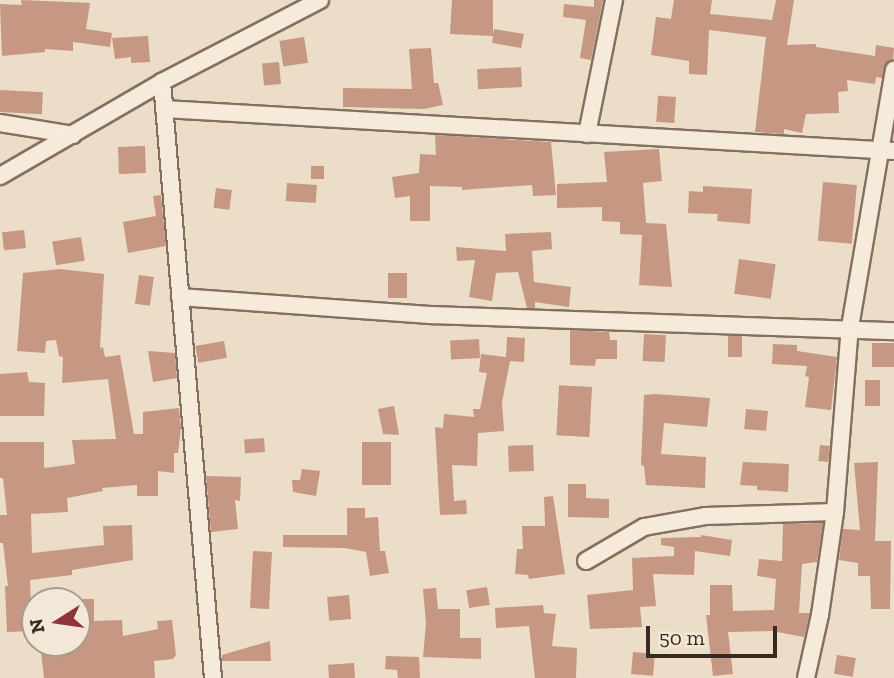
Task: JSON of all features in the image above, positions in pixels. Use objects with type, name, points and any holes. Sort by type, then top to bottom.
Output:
[{"type":"street","points":[[0,176],[162,82],[320,0]]},
{"type":"street","points":[[587,134],[614,0]]},
{"type":"street","points":[[806,678],[820,615],[835,512],[850,327],[887,150],[894,70]]},
{"type":"street","points":[[162,82],[213,678]]},
{"type":"street","points":[[164,109],[887,150]]},
{"type":"street","points":[[0,123],[73,135]]},
{"type":"street","points":[[180,297],[432,315],[850,327],[894,331]]},
{"type":"street","points":[[586,561],[644,527],[705,516],[835,512]]},
{"type":"building","points":[[21,0],[90,3],[86,29],[112,33],[110,47],[73,42],[73,51],[45,49],[45,52],[2,56],[0,4],[22,5]]},
{"type":"building","points":[[452,0],[493,0],[493,35],[494,29],[524,34],[521,48],[492,43],[493,36],[450,34]]},
{"type":"building","points":[[594,0],[603,0],[591,60],[580,58],[586,20],[563,17],[564,4],[594,7]]},
{"type":"building","points":[[674,0],[712,0],[710,14],[772,20],[776,0],[794,0],[787,45],[816,44],[816,47],[875,56],[876,45],[894,48],[893,60],[886,64],[882,78],[876,77],[875,84],[847,80],[848,91],[838,92],[839,113],[806,114],[802,133],[784,129],[784,134],[755,132],[766,37],[709,30],[707,75],[689,74],[689,61],[651,55],[656,17],[671,19]]},
{"type":"building","points":[[148,36],[150,62],[131,63],[131,57],[115,59],[112,38]]},
{"type":"building","points":[[304,37],[308,63],[283,67],[279,41]]},
{"type":"building","points":[[431,48],[434,83],[438,83],[443,105],[424,109],[343,107],[343,88],[412,89],[409,49]]},
{"type":"building","points":[[279,62],[281,84],[264,85],[262,63]]},
{"type":"building","points":[[521,67],[522,87],[478,89],[477,69]]},
{"type":"building","points":[[0,90],[43,92],[42,114],[0,112]]},
{"type":"building","points":[[658,96],[676,97],[674,123],[656,122]]},
{"type":"building","points":[[435,135],[551,142],[556,195],[533,196],[532,185],[462,190],[462,187],[430,186],[430,221],[410,221],[410,196],[395,198],[392,177],[419,173],[420,154],[436,155]]},
{"type":"building","points":[[145,146],[146,173],[119,174],[118,147]]},
{"type":"building","points":[[659,149],[662,181],[643,183],[646,223],[666,224],[672,287],[639,285],[642,235],[620,234],[620,222],[602,221],[602,207],[557,208],[557,184],[607,182],[604,152]]},
{"type":"building","points":[[311,166],[324,166],[324,179],[311,179]]},
{"type":"building","points":[[823,182],[857,185],[852,244],[818,241]]},
{"type":"building","points":[[287,183],[317,185],[316,203],[286,201]]},
{"type":"building","points":[[703,186],[752,189],[750,224],[717,221],[718,214],[688,213],[689,191],[703,192]]},
{"type":"building","points":[[216,188],[232,190],[229,210],[214,208]]},
{"type":"building","points":[[161,195],[166,246],[128,253],[123,222],[156,216],[153,196]]},
{"type":"building","points":[[24,230],[26,248],[4,250],[2,232]]},
{"type":"building","points":[[551,232],[552,249],[532,251],[534,282],[571,287],[569,307],[535,302],[535,308],[527,308],[518,272],[496,273],[492,301],[469,297],[475,260],[457,261],[456,247],[506,251],[505,234]]},
{"type":"building","points":[[81,237],[85,261],[56,265],[52,242]]},
{"type":"building","points":[[739,259],[776,264],[771,299],[734,294]]},
{"type":"building","points":[[60,269],[104,274],[100,348],[103,347],[105,357],[120,355],[134,434],[143,434],[143,412],[179,408],[181,428],[178,453],[174,453],[174,473],[158,471],[158,496],[137,496],[137,485],[102,488],[103,491],[67,498],[68,512],[31,514],[32,553],[104,545],[103,526],[132,525],[133,560],[72,570],[72,575],[30,580],[30,587],[21,587],[21,631],[7,632],[5,586],[8,586],[3,543],[0,543],[0,515],[7,515],[3,478],[0,478],[0,442],[44,442],[44,468],[75,464],[72,440],[116,439],[108,379],[62,383],[63,357],[59,356],[56,340],[46,341],[45,353],[17,351],[23,273]]},
{"type":"building","points":[[388,273],[407,273],[407,298],[388,298]]},
{"type":"building","points":[[139,275],[154,277],[150,306],[135,304]]},
{"type":"building","points":[[570,330],[609,332],[610,340],[617,340],[617,359],[596,359],[595,366],[570,365]]},
{"type":"building","points":[[644,334],[666,335],[665,362],[643,361]]},
{"type":"building","points":[[728,336],[742,336],[742,357],[728,357]]},
{"type":"building","points":[[507,337],[525,338],[524,362],[510,361],[502,402],[504,431],[478,433],[477,466],[452,465],[454,501],[466,500],[467,514],[440,515],[435,427],[443,428],[444,414],[474,417],[473,409],[480,409],[487,373],[479,372],[481,354],[506,357]]},
{"type":"building","points":[[479,339],[480,358],[451,359],[450,341]]},
{"type":"building","points":[[224,341],[227,358],[198,363],[195,346]]},
{"type":"building","points":[[872,343],[894,343],[894,367],[872,367]]},
{"type":"building","points":[[773,344],[797,345],[797,351],[837,357],[831,410],[805,407],[809,377],[805,376],[807,366],[772,364]]},
{"type":"building","points":[[148,351],[175,353],[177,378],[153,382]]},
{"type":"building","points":[[27,372],[29,382],[45,383],[44,416],[0,416],[0,374]]},
{"type":"building","points":[[865,380],[880,380],[880,406],[865,406]]},
{"type":"building","points":[[559,385],[592,387],[589,437],[556,435]]},
{"type":"building","points":[[644,395],[710,398],[707,427],[664,423],[661,454],[706,457],[705,488],[646,485],[644,466],[641,465]]},
{"type":"building","points":[[394,406],[399,435],[383,434],[378,409]]},
{"type":"building","points":[[746,409],[768,411],[766,431],[744,429]]},
{"type":"building","points":[[264,438],[265,452],[245,453],[244,439]]},
{"type":"building","points":[[362,442],[391,442],[391,485],[362,485]]},
{"type":"building","points":[[533,445],[534,471],[509,472],[508,446]]},
{"type":"building","points":[[820,445],[830,446],[828,462],[818,461]]},
{"type":"building","points":[[743,462],[789,464],[788,492],[757,490],[757,486],[740,485]]},
{"type":"building","points":[[878,462],[875,541],[891,541],[890,609],[871,609],[870,576],[858,576],[858,563],[839,560],[843,529],[860,530],[854,463]]},
{"type":"building","points":[[302,469],[320,471],[316,496],[293,492],[292,480],[300,480]]},
{"type":"building","points":[[206,476],[241,477],[240,501],[235,500],[238,529],[211,532]]},
{"type":"building","points":[[568,484],[586,484],[586,498],[609,499],[609,518],[568,517]]},
{"type":"building","points":[[553,496],[565,574],[529,579],[528,575],[515,574],[517,549],[523,549],[522,526],[545,526],[544,497]]},
{"type":"building","points":[[347,508],[365,508],[365,518],[378,517],[380,551],[385,551],[389,573],[370,576],[366,552],[344,548],[283,547],[283,535],[347,535]]},
{"type":"building","points":[[823,523],[817,562],[802,564],[799,613],[810,613],[804,637],[772,631],[728,632],[733,674],[713,676],[706,615],[710,615],[710,585],[732,585],[733,611],[774,610],[776,579],[757,576],[759,559],[782,561],[783,524]]},
{"type":"building","points":[[701,535],[732,540],[730,556],[695,551],[694,575],[653,574],[656,606],[640,607],[642,627],[590,629],[587,595],[633,590],[632,558],[674,556],[674,547],[661,545],[661,538]]},
{"type":"building","points":[[253,551],[272,552],[269,609],[250,608]]},
{"type":"building","points":[[487,587],[490,605],[469,608],[466,590]]},
{"type":"building","points":[[436,588],[438,609],[460,609],[460,638],[481,638],[481,659],[423,657],[426,623],[423,589]]},
{"type":"building","points":[[349,595],[351,619],[329,621],[327,597]]},
{"type":"building","points":[[91,599],[94,599],[94,621],[122,620],[123,636],[158,629],[157,621],[172,620],[176,655],[173,659],[154,661],[155,678],[44,678],[42,657],[91,657]]},
{"type":"building","points":[[543,605],[544,613],[556,614],[552,646],[577,648],[576,678],[535,678],[529,626],[496,628],[495,608]]},
{"type":"building","points":[[270,641],[271,661],[222,661],[222,655]]},
{"type":"building","points":[[633,652],[655,654],[653,676],[631,674]]},
{"type":"building","points":[[837,655],[856,658],[853,677],[834,674]]},
{"type":"building","points":[[386,656],[419,657],[420,678],[398,678],[397,670],[385,669]]},
{"type":"building","points":[[354,663],[355,678],[329,678],[328,665]]}]
